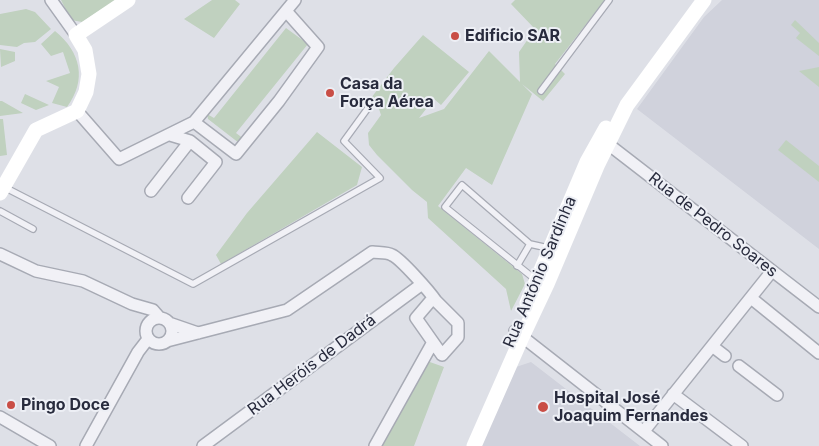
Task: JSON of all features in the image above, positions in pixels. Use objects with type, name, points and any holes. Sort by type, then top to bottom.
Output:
[{"type":"main road","points":[[2,190],[36,130],[76,111],[86,92],[89,74],[85,50],[76,35],[128,0]]},
{"type":"main road","name":"Rua António Sardinha","points":[[465,446],[518,334],[547,284],[627,105],[704,0]]},
{"type":"main road","name":"Rua António Sardinha","points":[[474,446],[537,280],[593,149],[613,118],[627,105]]},
{"type":"street","points":[[51,0],[76,35]]},
{"type":"street","points":[[76,111],[119,159],[170,135],[194,122],[294,0]]},
{"type":"street","points":[[194,122],[236,154],[279,101],[318,47],[286,11]]},
{"type":"street","points":[[170,135],[190,141],[216,162],[188,198]]},
{"type":"street","points":[[151,191],[190,141]]},
{"type":"street","points":[[593,149],[608,144]]},
{"type":"street","name":"Rua de Pedro Soares","points":[[608,144],[819,307]]},
{"type":"street","points":[[132,304],[141,315],[147,334],[157,344],[287,310],[372,252],[392,255],[458,323],[458,336],[442,355],[416,318],[433,298]]},
{"type":"street","points":[[0,254],[36,271],[83,281],[132,304],[153,310],[165,320],[198,333]]},
{"type":"street","points":[[644,431],[772,271]]},
{"type":"street","name":"Rua Heróis de Dadrá","points":[[203,446],[422,284]]},
{"type":"street","points":[[751,298],[819,353]]},
{"type":"street","points":[[86,446],[138,352],[151,321],[165,320]]},
{"type":"street","points":[[165,320],[172,332],[167,341]]},
{"type":"street","points":[[518,334],[662,446]]},
{"type":"street","points":[[375,446],[433,342]]},
{"type":"street","points":[[712,346],[726,356]]},
{"type":"street","points":[[739,366],[777,395]]},
{"type":"street","points":[[674,394],[742,446]]},
{"type":"street","points":[[0,417],[50,446]]},
{"type":"lane","points":[[541,91],[609,0]]},
{"type":"lane","points":[[2,190],[193,284],[380,178],[344,141],[368,108]]},
{"type":"lane","points":[[537,280],[445,207],[462,185],[530,244],[550,249]]},
{"type":"lane","points":[[0,211],[33,229]]},
{"type":"lane","points":[[517,266],[530,244]]},
{"type":"shaded area","points":[[722,0],[819,0],[819,249],[637,109],[704,17]]},
{"type":"shaded area","name":"Hospital José Joaquim Fernandes","points":[[531,362],[640,446],[480,446],[513,368]]},
{"type":"green space","points":[[61,0],[116,0],[82,22],[71,20]]},
{"type":"green space","points":[[212,0],[235,0],[240,4],[214,38],[184,19]]},
{"type":"green space","points":[[515,0],[605,0],[555,64],[565,74],[543,101],[522,84],[532,94],[492,185],[466,168],[438,206],[522,274],[525,284],[511,311],[506,289],[428,218],[427,202],[412,190],[369,145],[368,133],[381,115],[379,109],[368,102],[423,35],[469,72],[441,105],[434,99],[419,118],[444,109],[489,51],[520,82],[519,52],[535,29],[511,4]]},
{"type":"green space","points":[[26,9],[35,12],[51,29],[35,42],[24,43],[17,47],[0,45],[0,14]]},
{"type":"green space","points":[[795,20],[819,43],[819,56],[796,38],[800,33],[791,25]]},
{"type":"green space","points":[[286,28],[308,44],[236,133],[244,139],[239,143],[208,119],[207,114],[214,118]]},
{"type":"green space","points":[[55,31],[71,48],[78,67],[77,87],[67,107],[52,103],[59,87],[46,81],[70,73],[63,52],[51,56],[41,44]]},
{"type":"green space","points":[[0,49],[15,52],[15,61],[1,67]]},
{"type":"green space","points":[[819,67],[819,87],[799,71]]},
{"type":"green space","points":[[25,94],[49,105],[36,110],[21,103]]},
{"type":"green space","points":[[0,101],[2,101],[23,113],[0,116]]},
{"type":"green space","points":[[0,119],[3,119],[7,155],[0,156]]},
{"type":"green space","points":[[317,132],[362,167],[357,185],[221,264],[216,255],[247,213]]},
{"type":"green space","points":[[786,140],[819,166],[819,182],[778,150]]},
{"type":"green space","points":[[427,361],[444,367],[414,446],[380,446]]},
{"type":"place","name":"Edificio SAR","points":[[455,36]]},
{"type":"place","name":"Casa da Força Aérea","points":[[330,93]]},
{"type":"place","name":"Pingo Doce","points":[[11,405]]},
{"type":"place","name":"Hospital José Joaquim Fernandes","points":[[543,407]]}]
